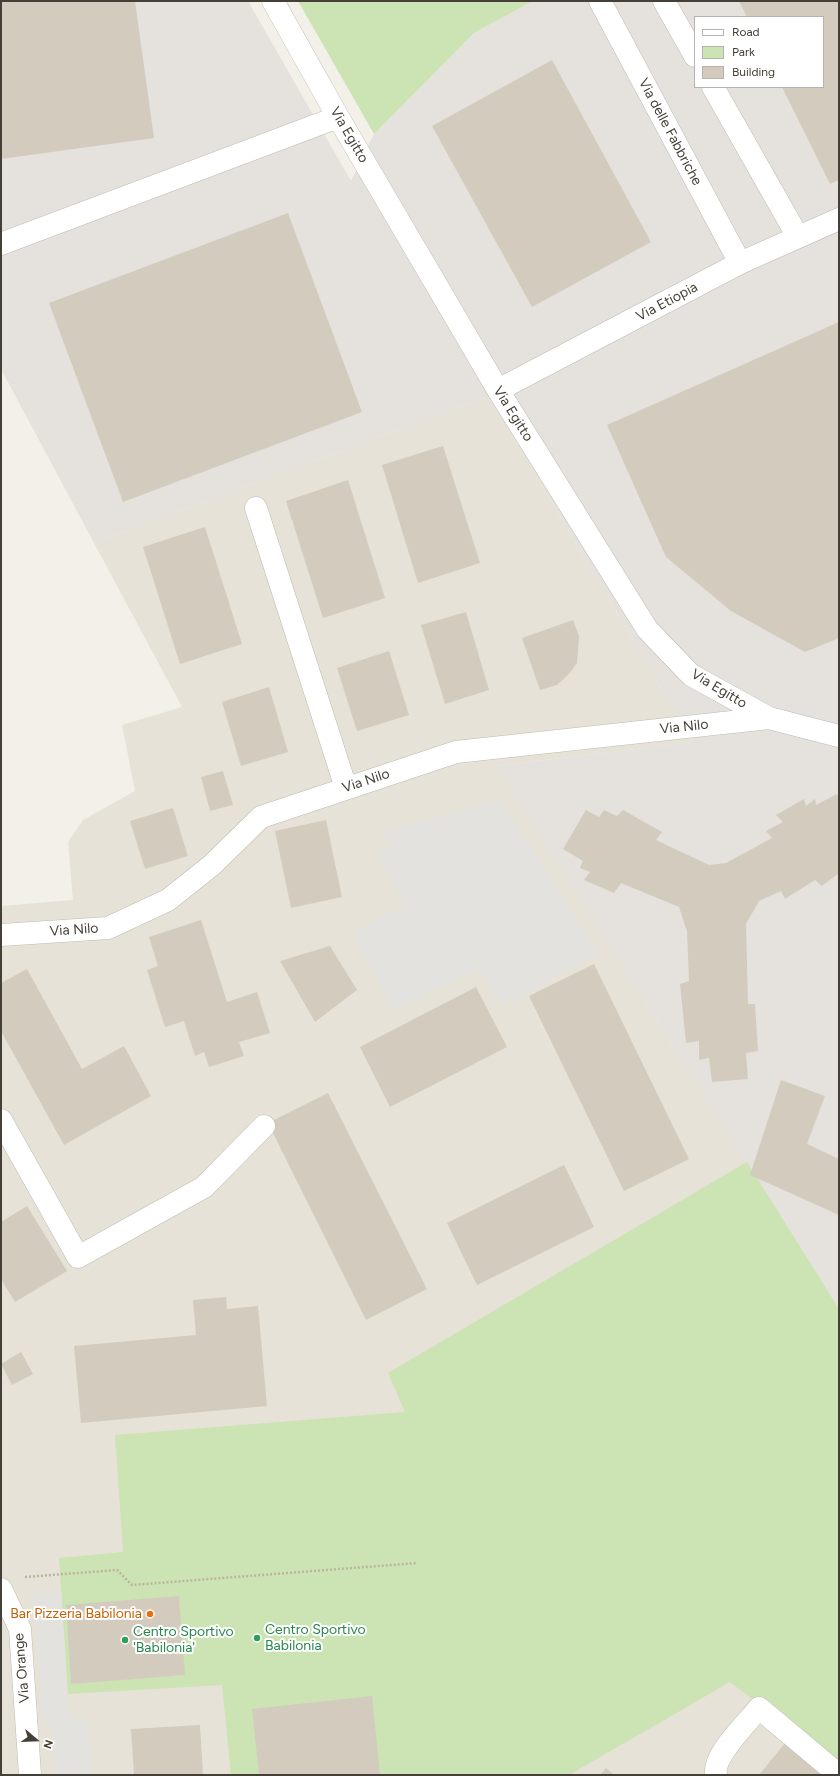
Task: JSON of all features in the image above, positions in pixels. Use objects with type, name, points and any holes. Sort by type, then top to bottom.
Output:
[{"type":"street","name":"Via Egitto","points":[[273,1],[338,117],[498,390],[647,629],[691,675],[769,718],[839,736]]},
{"type":"street","name":"Via delle Fabbriche","points":[[600,1],[740,263]]},
{"type":"street","points":[[664,1],[694,54]]},
{"type":"street","points":[[714,88],[798,237]]},
{"type":"street","points":[[1,244],[338,117]]},
{"type":"street","name":"Via Etiopia","points":[[498,390],[740,263],[839,219]]},
{"type":"street","points":[[256,508],[346,788]]},
{"type":"street","name":"Via Nilo","points":[[1,935],[108,928],[168,900],[212,865],[261,817],[456,752],[769,718]]},
{"type":"street","points":[[1,1120],[78,1257],[204,1187],[264,1126]]},
{"type":"street","name":"Via Orange","points":[[1,1589],[20,1629],[30,1775]]},
{"type":"street","points":[[716,1775],[718,1762],[725,1750],[759,1708],[839,1775]]},
{"type":"path","points":[[24,1578],[117,1570],[132,1584],[418,1563]]},
{"type":"shaded area","points":[[1,1],[248,1],[351,181],[374,134],[474,33],[533,1],[839,1],[839,1309],[496,766],[693,742],[489,396],[94,543],[1,369]]},
{"type":"shaded area","points":[[489,396],[693,742],[496,766],[839,1309],[839,1775],[1,1775],[1,906],[73,900],[68,842],[83,820],[135,791],[122,725],[182,707],[94,543]]},
{"type":"shaded area","points":[[501,800],[598,954],[503,1006],[479,968],[394,1010],[352,932],[405,905],[377,854],[390,849],[382,833]]},
{"type":"shaded area","points":[[61,1591],[69,1720],[88,1719],[91,1775],[55,1775],[52,1726],[42,1718],[34,1595]]},
{"type":"green space","points":[[298,1],[533,1],[474,33],[374,134]]},
{"type":"green space","points":[[747,1162],[839,1309],[839,1766],[730,1682],[569,1775],[231,1775],[222,1685],[68,1694],[59,1558],[123,1552],[115,1435],[405,1412],[388,1373]]},
{"type":"building","points":[[1,1],[135,1],[154,138],[1,159]]},
{"type":"building","points":[[739,1],[839,1],[839,180],[830,184],[782,88],[824,88],[824,16],[746,16]]},
{"type":"building","points":[[552,60],[651,242],[532,307],[432,126]]},
{"type":"building","points":[[288,213],[362,412],[123,502],[49,303]]},
{"type":"building","points":[[839,322],[839,638],[805,652],[731,611],[666,557],[607,425]]},
{"type":"building","points":[[443,446],[480,563],[418,583],[382,465]]},
{"type":"building","points":[[348,480],[385,598],[323,618],[286,501]]},
{"type":"building","points":[[205,527],[242,644],[180,664],[143,547]]},
{"type":"building","points":[[466,612],[489,690],[445,704],[421,625]]},
{"type":"building","points":[[573,620],[579,636],[577,663],[568,675],[557,685],[540,690],[522,638]]},
{"type":"building","points":[[389,651],[409,715],[357,731],[337,668]]},
{"type":"building","points":[[269,687],[288,752],[241,766],[222,702]]},
{"type":"building","points":[[223,771],[233,805],[210,811],[201,777]]},
{"type":"building","points":[[837,794],[839,797],[839,873],[822,886],[815,880],[785,899],[781,891],[759,901],[746,924],[748,1004],[755,1004],[758,1051],[746,1053],[748,1079],[712,1082],[709,1058],[699,1060],[699,1041],[686,1043],[680,984],[689,981],[687,931],[679,907],[621,883],[614,893],[584,880],[590,872],[580,868],[583,861],[563,849],[586,810],[599,817],[604,810],[617,816],[623,810],[662,832],[656,840],[709,865],[726,863],[772,838],[766,831],[783,822],[776,815],[804,799],[806,806],[815,799],[816,805]]},
{"type":"building","points":[[173,808],[188,856],[145,869],[130,821]]},
{"type":"building","points":[[326,820],[342,897],[291,908],[275,831]]},
{"type":"building","points":[[201,920],[227,1002],[257,992],[270,1033],[239,1042],[244,1056],[209,1067],[204,1052],[195,1056],[184,1021],[165,1027],[147,970],[158,966],[149,937]]},
{"type":"building","points":[[330,946],[357,990],[315,1022],[280,961]]},
{"type":"building","points":[[594,964],[689,1159],[624,1191],[529,996]]},
{"type":"building","points":[[27,969],[82,1069],[124,1046],[151,1096],[64,1145],[1,1031],[1,983]]},
{"type":"building","points":[[476,987],[507,1047],[390,1107],[360,1047]]},
{"type":"building","points":[[781,1080],[825,1096],[807,1144],[839,1159],[839,1215],[750,1175]]},
{"type":"building","points":[[328,1093],[427,1289],[366,1320],[268,1123]]},
{"type":"building","points":[[564,1165],[594,1227],[477,1285],[447,1223]]},
{"type":"building","points":[[27,1206],[67,1271],[15,1302],[1,1279],[1,1222]]},
{"type":"building","points":[[226,1297],[227,1309],[258,1306],[267,1406],[81,1423],[74,1346],[196,1335],[193,1300]]},
{"type":"building","points":[[21,1352],[33,1374],[12,1385],[1,1364]]},
{"type":"building","name":"Centro Sportivo 'Babilonia'","points":[[179,1596],[185,1675],[71,1684],[66,1605]]},
{"type":"building","points":[[372,1696],[380,1775],[259,1775],[252,1709]]},
{"type":"building","points":[[200,1725],[203,1775],[134,1775],[131,1729]]},
{"type":"building","points":[[790,1737],[833,1775],[759,1775]]},
{"type":"building","points":[[606,1768],[614,1775],[600,1775]]},
{"type":"place","name":"Bar Pizzeria Babilonia","points":[[150,1614]]},
{"type":"place","name":"Centro Sportivo Babilonia","points":[[257,1638]]},
{"type":"place","name":"Centro Sportivo 'Babilonia'","points":[[125,1640]]}]
